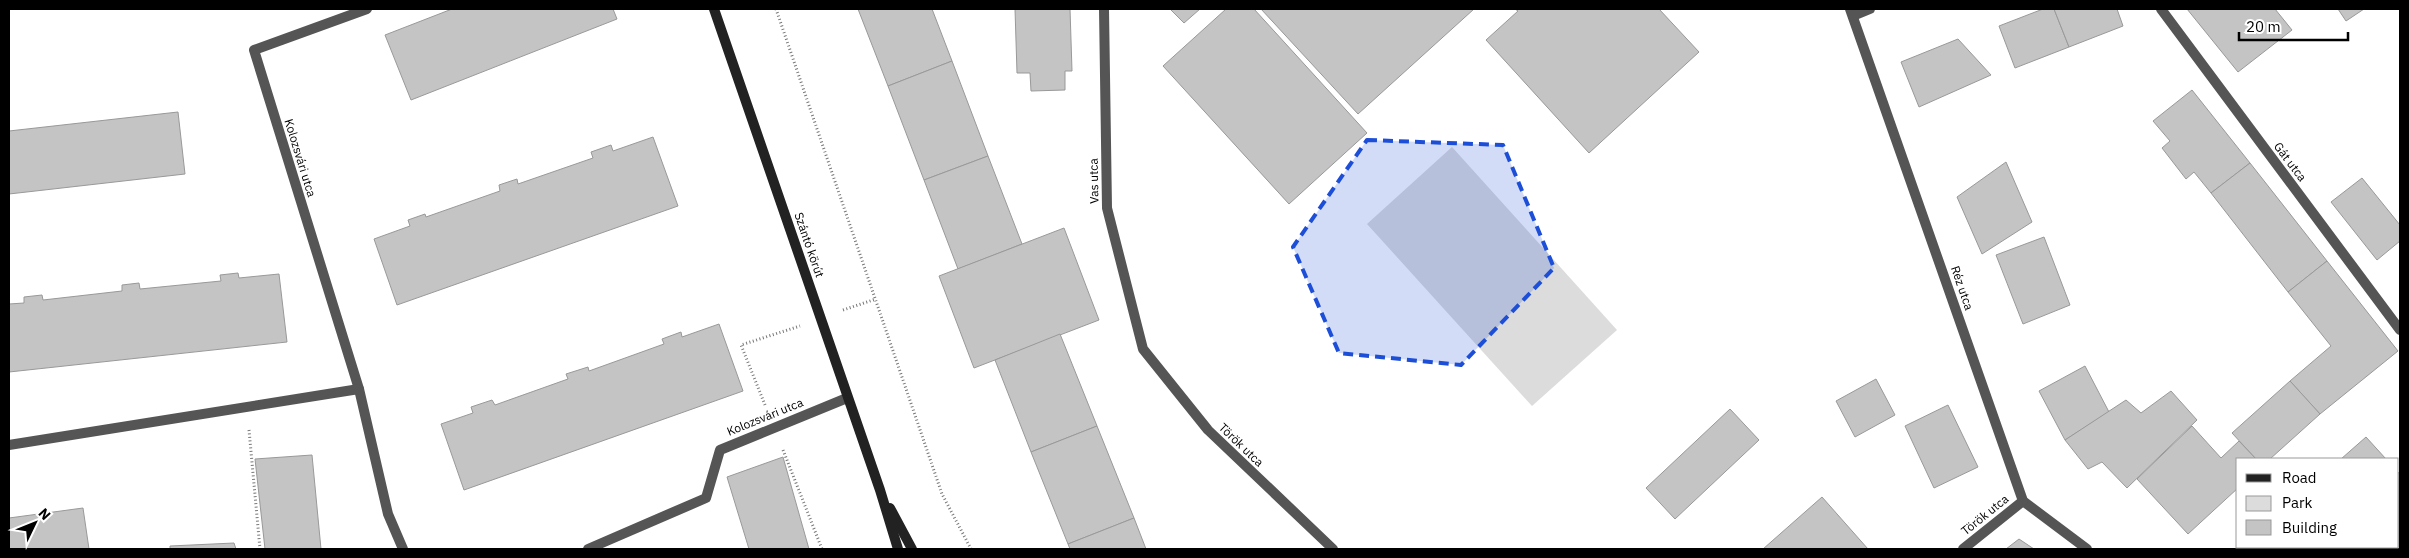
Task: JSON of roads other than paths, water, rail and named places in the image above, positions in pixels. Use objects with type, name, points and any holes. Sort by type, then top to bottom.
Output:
[{"type":"street","name":"Kolozsvári utca","points":[[367,9],[254,50],[359,389],[388,514],[403,549]]},
{"type":"street","name":"Szántó körút","points":[[714,9],[880,490],[898,549]]},
{"type":"street","name":"Vas utca","points":[[1104,9],[1107,208],[1143,348]]},
{"type":"street","points":[[1852,12],[1870,9]]},
{"type":"street","name":"Gát utca","points":[[2161,9],[2400,330]]},
{"type":"street","name":"Réz utca","points":[[1852,12],[2023,500]]},
{"type":"street","name":"Török utca","points":[[1143,348],[1208,430],[1333,549]]},
{"type":"street","points":[[9,445],[359,389]]},
{"type":"street","name":"Kolozsvári utca","points":[[588,549],[706,498],[720,450],[847,398]]},
{"type":"street","name":"Szántó körút","points":[[880,490],[912,549]]},
{"type":"street","points":[[2023,500],[2087,549]]},
{"type":"street","name":"Török utca","points":[[1963,549],[2023,500]]}]
